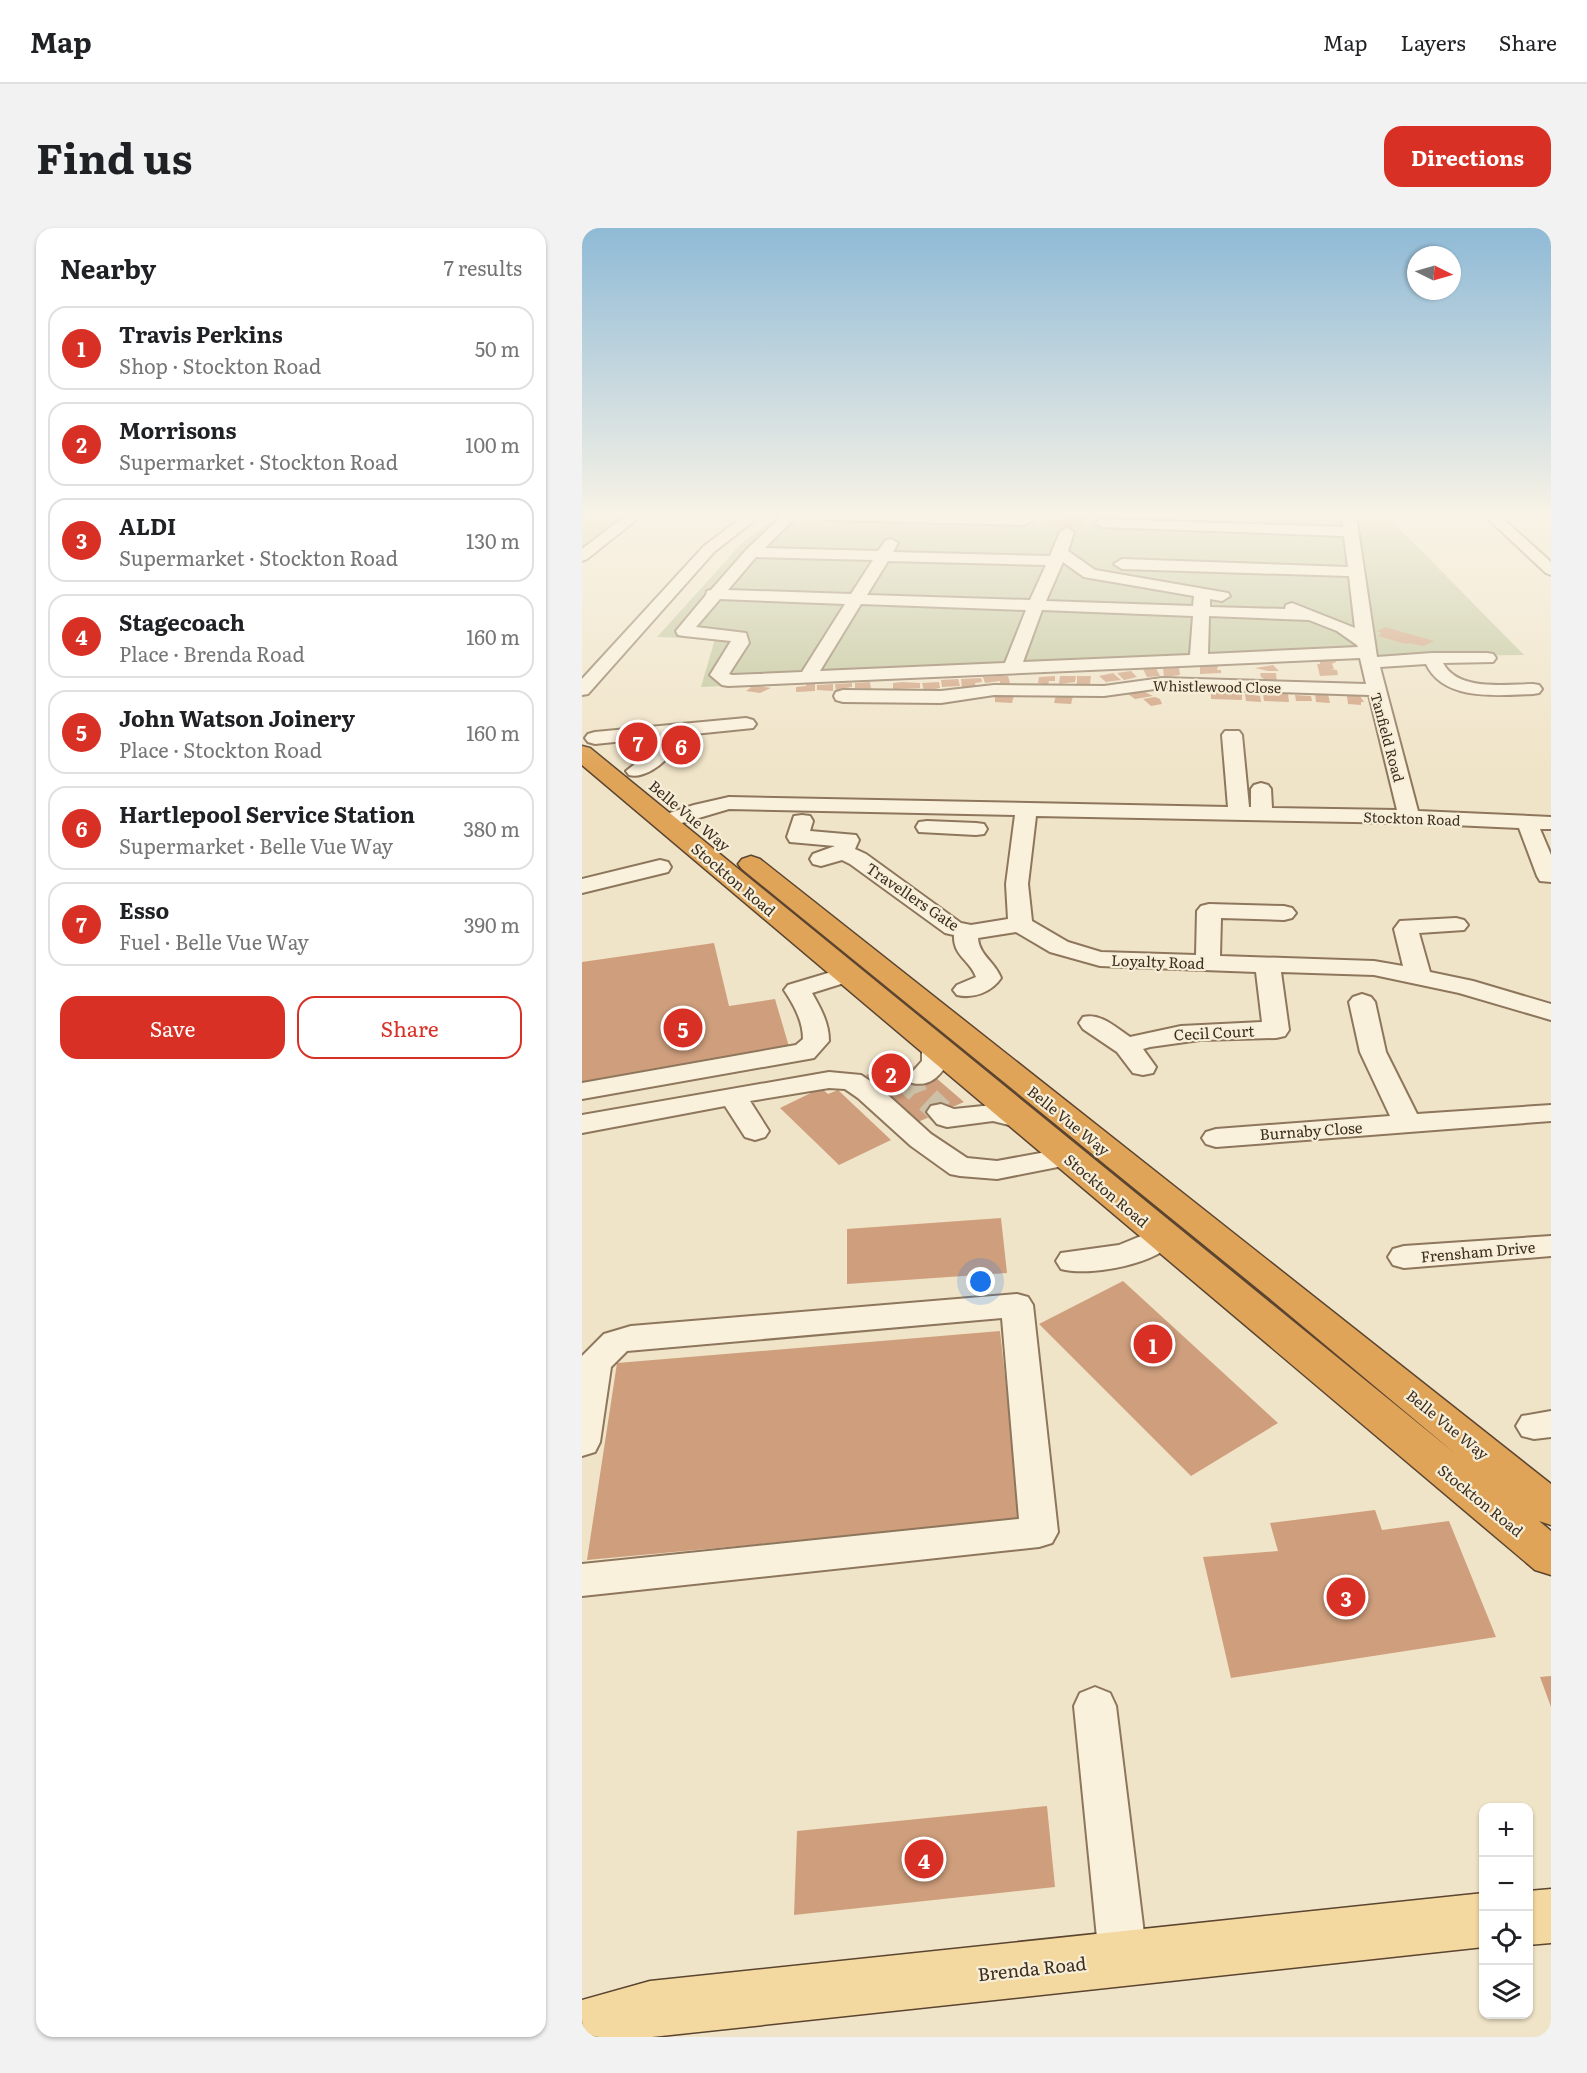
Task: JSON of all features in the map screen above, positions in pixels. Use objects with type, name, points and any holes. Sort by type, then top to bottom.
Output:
[{"type":"highway","name":"Belle Vue Way","points":[[586,738],[636,771],[676,818],[1281,1287],[1551,1508]]},
{"type":"highway","name":"Stockton Road","points":[[586,738],[848,974],[928,1061],[1021,1119],[1551,1557]]},
{"type":"main road","points":[[1533,1918],[1551,1916]]},
{"type":"main road","name":"Brenda Road","points":[[582,2028],[650,2009],[1479,1921]]},
{"type":"street","points":[[582,690],[663,600]]},
{"type":"street","points":[[708,600],[684,631],[740,637],[740,643],[719,675],[728,681],[1199,659],[1367,654],[1432,658],[1487,658]]},
{"type":"street","points":[[808,677],[855,600]]},
{"type":"street","points":[[929,600],[1310,615]]},
{"type":"street","points":[[1012,667],[1038,600]]},
{"type":"street","points":[[1199,659],[1201,600]]},
{"type":"street","points":[[1248,600],[1289,607],[1343,627],[1367,654]]},
{"type":"street","name":"Tanfield Road","points":[[1360,600],[1367,654],[1409,817]]},
{"type":"street","points":[[1432,658],[1435,669],[1453,688],[1533,689]]},
{"type":"street","name":"Whistlewood Close","points":[[843,696],[881,691],[941,697],[994,690],[1104,692],[1162,683],[1238,679],[1376,690]]},
{"type":"street","points":[[586,738],[746,724]]},
{"type":"street","points":[[636,771],[661,753],[637,733]]},
{"type":"street","points":[[1232,735],[1239,814]]},
{"type":"street","points":[[1261,789],[1262,814]]},
{"type":"street","name":"Stockton Road","points":[[676,818],[729,803],[909,820],[1026,810],[1409,817],[1551,823]]},
{"type":"street","points":[[1020,924],[1017,885],[1026,810]]},
{"type":"street","points":[[909,820],[976,829]]},
{"type":"street","points":[[802,821],[798,837],[846,846]]},
{"type":"street","points":[[1527,822],[1548,876]]},
{"type":"street","points":[[821,859],[846,846]]},
{"type":"street","name":"Travellers Gate","points":[[846,846],[858,859],[953,928],[983,931],[1020,924]]},
{"type":"street","points":[[582,886],[618,871],[660,867]]},
{"type":"street","points":[[1208,963],[1209,911],[1284,913]]},
{"type":"street","name":"Loyalty Road","points":[[1020,924],[1059,947],[1100,959],[1374,968],[1464,986],[1551,1012]]},
{"type":"street","points":[[1418,975],[1406,929],[1408,926],[1456,925]]},
{"type":"street","points":[[966,931],[967,950],[989,978],[986,982],[966,990]]},
{"type":"street","name":"Cecil Court","points":[[1125,1046],[1155,1036],[1189,1031],[1276,1030],[1268,965]]},
{"type":"street","points":[[582,1091],[805,1052],[816,1041],[817,1031],[797,990],[848,974]]},
{"type":"street","points":[[1374,1019],[1373,1052],[1407,1123]]},
{"type":"street","points":[[1092,1023],[1125,1046],[1143,1066]]},
{"type":"street","points":[[582,1124],[830,1080],[851,1081],[868,1092],[932,1148],[960,1167],[997,1170],[1068,1157]]},
{"type":"street","points":[[733,1096],[755,1131]]},
{"type":"street","points":[[932,1148],[944,1115],[993,1113],[1021,1119]]},
{"type":"street","name":"Burnaby Close","points":[[1216,1138],[1551,1113]]},
{"type":"street","points":[[1072,1261],[1114,1258],[1132,1254],[1163,1237]]},
{"type":"street","name":"Frensham Drive","points":[[1404,1257],[1551,1246]]},
{"type":"street","points":[[582,1442],[595,1363],[604,1352],[624,1340],[1017,1305],[1039,1532],[582,1580]]},
{"type":"street","points":[[1095,1706],[1123,1958]]},
{"type":"green space","points":[[690,600],[1470,600],[1524,655],[1341,657],[701,687],[715,639],[657,637]]},
{"type":"building","points":[[1386,627],[1434,641],[1423,646],[1378,636],[1381,633],[1377,631]]},
{"type":"building","points":[[1319,657],[1336,659],[1336,662],[1332,664],[1334,669],[1330,669],[1337,670],[1338,675],[1320,676],[1317,664],[1320,664]]},
{"type":"building","points":[[1200,662],[1219,663],[1217,670],[1221,670],[1221,673],[1200,674]]},
{"type":"building","points":[[1273,665],[1279,671],[1255,668]]},
{"type":"building","points":[[1156,668],[1160,676],[1147,677],[1143,669]]},
{"type":"building","points":[[1163,668],[1179,668],[1180,675],[1164,677]]},
{"type":"building","points":[[1131,671],[1137,677],[1124,680],[1117,673]]},
{"type":"building","points":[[1113,673],[1121,680],[1106,682],[1099,676]]},
{"type":"building","points":[[1260,673],[1276,673],[1277,683],[1259,683],[1259,679],[1264,679]]},
{"type":"building","points":[[1008,676],[1010,683],[1000,683],[1000,681],[985,683],[983,677]]},
{"type":"building","points":[[1055,676],[1055,681],[1049,681],[1048,685],[1038,683],[1039,677]]},
{"type":"building","points":[[1060,676],[1076,676],[1075,682],[1059,684]]},
{"type":"building","points":[[1077,676],[1091,676],[1090,684],[1077,684]]},
{"type":"building","points":[[981,678],[982,682],[975,683],[976,687],[962,688],[961,679]]},
{"type":"building","points":[[958,679],[960,686],[942,687],[941,680]]},
{"type":"building","points":[[870,682],[871,689],[855,688],[855,683]]},
{"type":"building","points":[[939,682],[940,688],[924,691],[922,683]]},
{"type":"building","points":[[806,683],[815,683],[815,691],[796,692],[796,687],[806,686]]},
{"type":"building","points":[[852,683],[852,687],[846,690],[836,691],[835,684]]},
{"type":"building","points":[[893,683],[920,683],[920,688],[893,689]]},
{"type":"building","points":[[833,684],[833,691],[817,690],[817,685]]},
{"type":"building","points":[[754,685],[771,688],[760,693],[746,691]]},
{"type":"building","points":[[1143,691],[1153,696],[1135,699],[1128,694]]},
{"type":"building","points":[[1216,691],[1227,692],[1227,694],[1242,692],[1242,700],[1211,699],[1211,694],[1216,695]]},
{"type":"building","points":[[995,694],[1014,695],[1012,703],[995,702]]},
{"type":"building","points":[[1245,694],[1260,696],[1261,702],[1246,701]]},
{"type":"building","points":[[1263,694],[1279,696],[1279,694],[1288,694],[1289,702],[1264,701]]},
{"type":"building","points":[[1315,694],[1328,694],[1330,703],[1316,702]]},
{"type":"building","points":[[1056,695],[1073,696],[1071,704],[1054,703]]},
{"type":"building","points":[[1295,695],[1311,696],[1312,701],[1296,701]]},
{"type":"building","points":[[1347,696],[1360,696],[1364,702],[1361,702],[1361,705],[1348,704]]},
{"type":"building","points":[[1155,697],[1160,699],[1162,704],[1151,706],[1143,699]]},
{"type":"building","points":[[692,731],[701,754],[670,759],[661,735]]},
{"type":"building","points":[[714,943],[729,1006],[775,999],[790,1050],[582,1086],[582,962]]},
{"type":"building","points":[[903,1060],[927,1081],[935,1077],[964,1102],[918,1122],[866,1075]]},
{"type":"building","points":[[821,1088],[828,1094],[838,1090],[891,1140],[839,1165],[780,1108]]},
{"type":"building","points":[[1001,1218],[1007,1273],[847,1284],[847,1229]]},
{"type":"building","points":[[1123,1281],[1278,1423],[1191,1476],[1039,1324]]},
{"type":"building","points":[[1000,1331],[1021,1520],[587,1560],[617,1363]]},
{"type":"building","points":[[1375,1510],[1382,1530],[1449,1521],[1496,1637],[1231,1678],[1203,1557],[1278,1551],[1270,1523]]},
{"type":"building","points":[[1551,1676],[1551,1707],[1540,1677]]},
{"type":"building","points":[[1047,1806],[1055,1887],[794,1915],[797,1831]]},
{"type":"tunnel","points":[[922,1077],[909,1082],[941,1112]]},
{"type":"place","name":"Esso","points":[[638,742]]},
{"type":"place","name":"Hartlepool Service Station","points":[[681,745]]},
{"type":"place","name":"John Watson Joinery","points":[[683,1028]]},
{"type":"place","name":"Morrisons","points":[[891,1073]]},
{"type":"place","name":"Travis Perkins","points":[[1153,1344]]},
{"type":"place","name":"ALDI","points":[[1346,1597]]},
{"type":"place","name":"Stagecoach","points":[[924,1859]]}]
